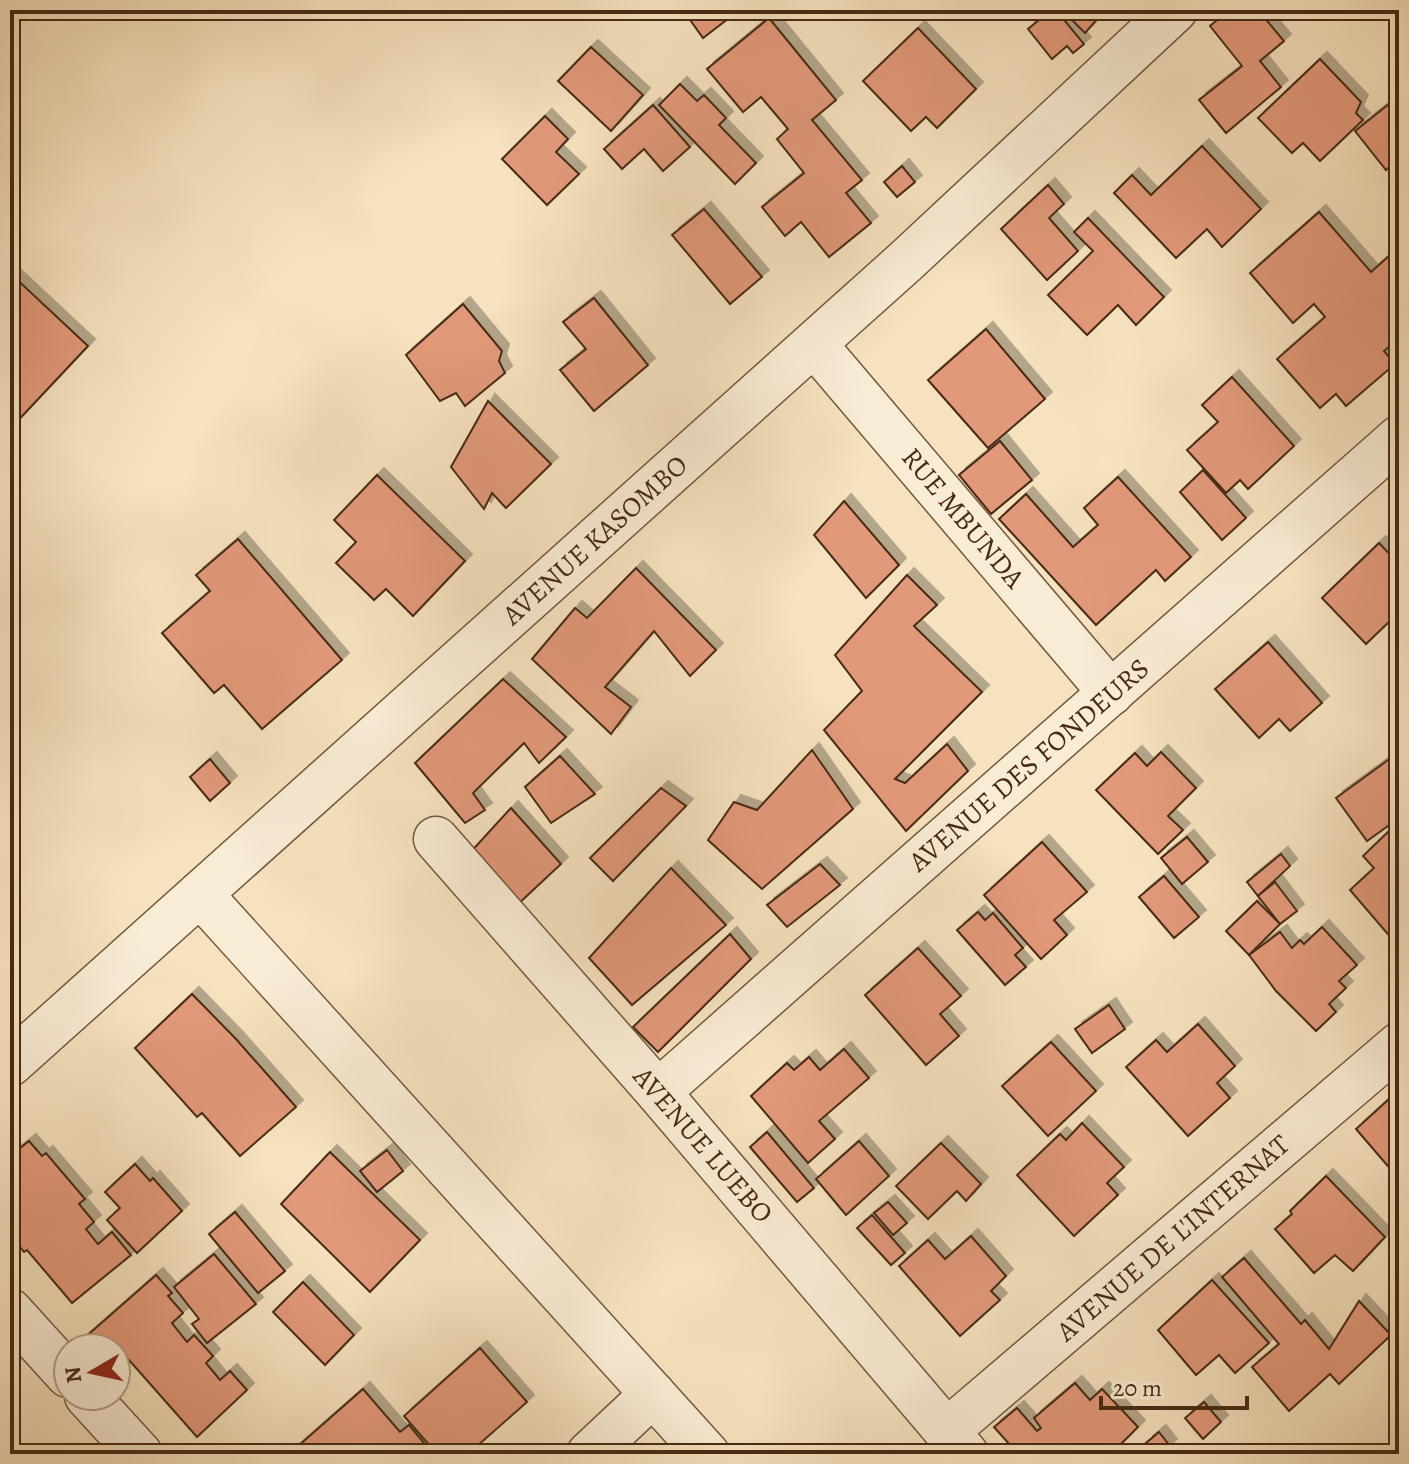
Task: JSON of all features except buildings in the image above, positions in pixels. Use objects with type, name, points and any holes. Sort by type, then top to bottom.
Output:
[{"type":"street","name":"AVENUE KASOMBO","points":[[10,1064],[814,344],[1175,10]]},
{"type":"street","name":"RUE MBUNDA","points":[[814,344],[1111,693]]},
{"type":"street","name":"AVENUE DES FONDEURS","points":[[658,1092],[1399,438]]},
{"type":"street","name":"AVENUE LUEBO","points":[[436,839],[658,1092],[957,1442]]},
{"type":"street","points":[[200,894],[707,1454]]},
{"type":"street","name":"AVENUE DE L'INTERNAT","points":[[957,1442],[1399,1045]]},
{"type":"street","points":[[10,1311],[52,1357]]},
{"type":"street","points":[[589,1454],[653,1394]]},
{"type":"street","points":[[102,1412],[140,1454]]}]
